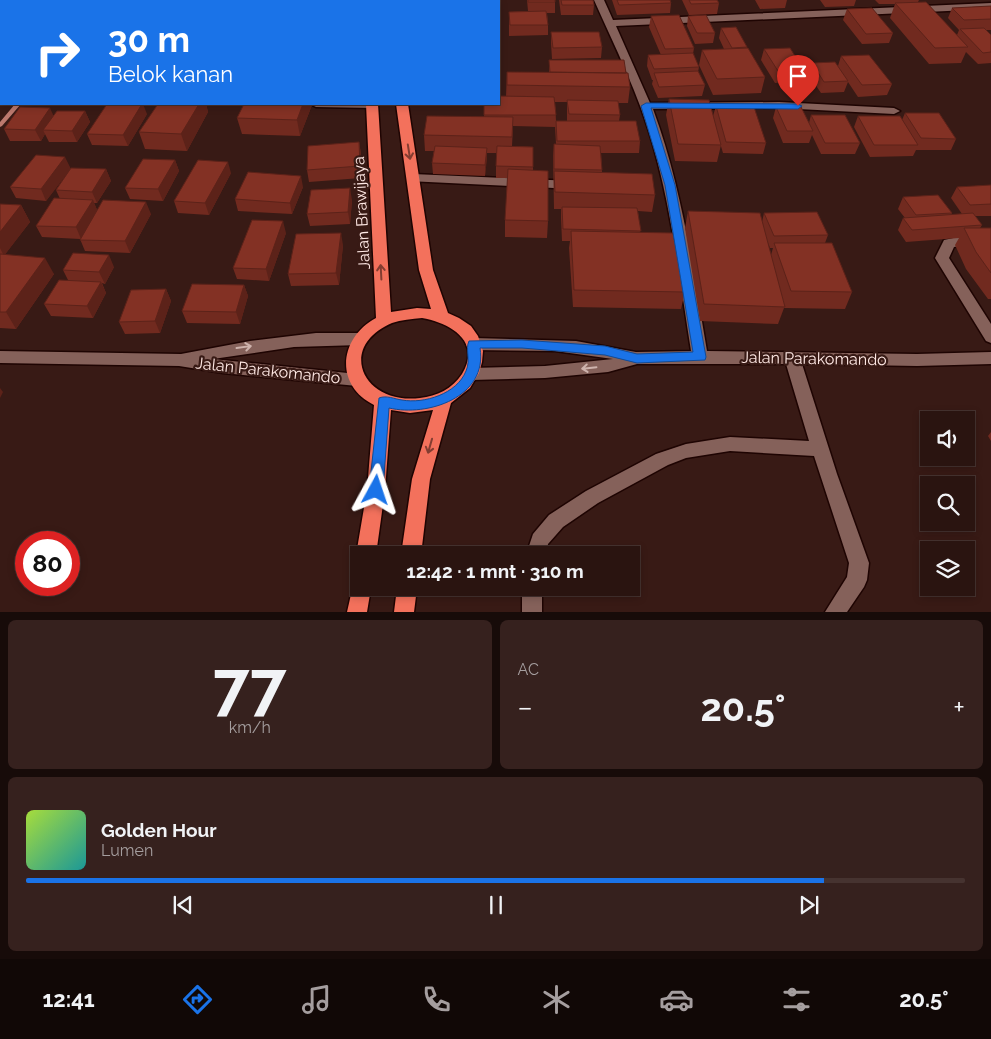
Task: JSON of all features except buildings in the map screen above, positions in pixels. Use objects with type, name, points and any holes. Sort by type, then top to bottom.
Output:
[{"type":"highway","name":"Jalan Brawijaya","points":[[372,105],[384,320]]},
{"type":"highway","points":[[402,105],[426,270],[441,316]]},
{"type":"highway","points":[[422,313],[441,316],[455,322],[467,332],[474,344],[476,359],[472,374],[460,388],[444,399],[424,405],[403,406],[383,401],[368,392],[357,380],[353,367],[354,352],[360,339],[370,328],[384,320],[402,314],[422,313]]},
{"type":"highway","points":[[412,546],[421,479],[444,399]]},
{"type":"highway","points":[[367,546],[376,490],[383,401]]},
{"type":"highway","points":[[357,612],[360,596]]},
{"type":"highway","points":[[404,612],[406,596]]},
{"type":"street","points":[[599,0],[646,106],[665,185],[700,357]]},
{"type":"street","points":[[609,23],[991,6]]},
{"type":"street","points":[[646,106],[779,106],[894,111]]},
{"type":"street","points":[[413,178],[587,186]]},
{"type":"street","points":[[991,242],[972,239],[949,243],[942,258],[991,337]]},
{"type":"street","name":"Jalan Parakomando","points":[[179,360],[232,349],[290,341],[338,338],[360,339]]},
{"type":"street","name":"Jalan Parakomando","points":[[474,344],[522,344],[605,350],[637,358]]},
{"type":"street","name":"Jalan Parakomando","points":[[0,357],[179,360],[204,365],[325,375],[357,380]]},
{"type":"street","name":"Jalan Parakomando","points":[[472,374],[545,372],[608,366],[637,358],[991,358]]},
{"type":"street","points":[[792,358],[820,449],[859,563],[857,580],[835,612]]},
{"type":"street","points":[[538,546],[540,540],[556,521],[592,497],[662,459],[686,451],[730,444],[820,449]]},
{"type":"street","points":[[532,596],[532,612]]},
{"type":"waterway","points":[[0,125],[17,105]]},
{"type":"route","points":[[376,490],[384,408],[383,401],[403,406],[424,405],[444,399],[460,388],[472,374],[476,359],[474,344],[522,344],[605,350],[637,358],[700,357],[670,185],[646,106],[798,106]]}]
